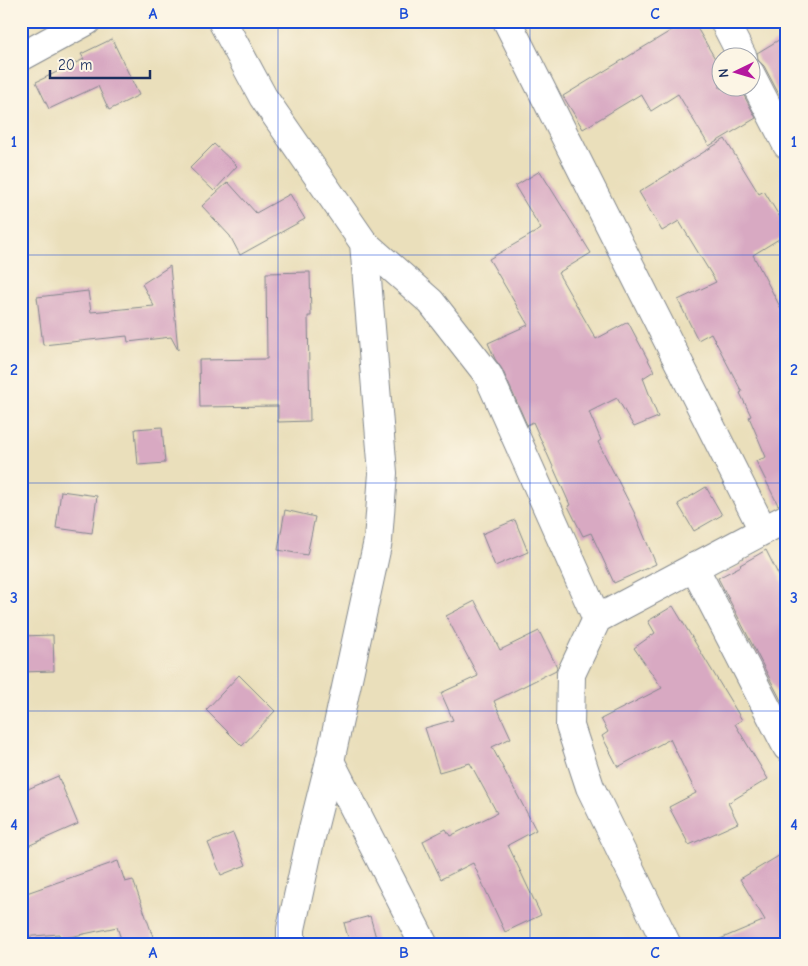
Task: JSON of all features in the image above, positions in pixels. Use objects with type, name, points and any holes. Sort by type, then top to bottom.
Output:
[{"type":"street","points":[[21,57],[87,21]]},
{"type":"street","points":[[508,21],[763,530]]},
{"type":"street","points":[[724,21],[738,48]]},
{"type":"street","points":[[228,24],[263,97],[364,242],[431,302],[488,375],[597,620]]},
{"type":"street","points":[[760,92],[787,145]]},
{"type":"street","points":[[291,945],[291,929],[378,541],[383,473],[364,242]]},
{"type":"street","points":[[666,945],[590,788],[570,726],[571,674],[597,620],[787,518]]},
{"type":"street","points":[[694,567],[787,747]]},
{"type":"street","points":[[330,761],[424,945]]},
{"type":"building","points":[[687,21],[693,21],[710,50],[710,98],[745,98],[756,118],[709,146],[678,94],[651,111],[641,94],[583,129],[563,96]]},
{"type":"building","points":[[787,35],[787,100],[783,102],[760,62],[760,51]]},
{"type":"building","points":[[112,39],[139,95],[109,110],[98,86],[49,109],[36,82],[84,59],[81,54]]},
{"type":"building","points":[[725,139],[759,194],[764,191],[787,229],[787,234],[753,255],[787,320],[787,502],[778,505],[756,461],[766,457],[749,417],[751,416],[740,393],[742,392],[711,333],[698,340],[678,300],[716,282],[679,221],[662,231],[639,192]]},
{"type":"building","points":[[214,144],[237,166],[214,191],[190,168]]},
{"type":"building","points":[[540,171],[591,253],[558,273],[596,339],[628,322],[654,371],[643,378],[658,417],[634,427],[617,398],[589,412],[601,440],[598,442],[634,512],[656,564],[614,583],[591,533],[583,536],[568,506],[570,505],[533,422],[527,425],[488,343],[528,325],[489,259],[541,229],[515,186]]},
{"type":"building","points":[[228,182],[256,213],[290,194],[305,219],[240,255],[230,236],[202,206]]},
{"type":"building","points":[[170,266],[178,350],[171,337],[128,342],[127,336],[43,345],[37,297],[88,291],[91,312],[154,306],[142,284]]},
{"type":"building","points":[[310,272],[311,316],[308,316],[310,421],[278,422],[278,406],[200,407],[199,360],[267,359],[266,273]]},
{"type":"building","points":[[162,427],[165,463],[138,465],[135,429]]},
{"type":"building","points":[[706,487],[722,515],[694,531],[678,504]]},
{"type":"building","points":[[61,491],[97,496],[92,533],[56,528]]},
{"type":"building","points":[[285,510],[315,517],[307,555],[278,550]]},
{"type":"building","points":[[515,520],[528,552],[495,566],[482,534]]},
{"type":"building","points":[[766,550],[787,592],[787,712],[718,578]]},
{"type":"building","points":[[475,601],[500,650],[539,631],[557,667],[556,670],[494,701],[511,738],[492,747],[536,830],[508,845],[541,915],[505,932],[473,863],[441,879],[423,841],[446,829],[450,836],[497,813],[470,763],[439,772],[425,728],[453,720],[441,693],[478,676],[446,616]]},
{"type":"building","points":[[673,606],[742,720],[735,724],[768,779],[728,803],[738,823],[689,845],[669,807],[696,793],[670,739],[618,767],[602,736],[608,732],[601,719],[662,688],[634,648],[655,633],[648,621]]},
{"type":"building","points":[[53,635],[54,671],[21,672],[21,636]]},
{"type":"building","points":[[239,675],[275,711],[242,746],[206,710]]},
{"type":"building","points":[[58,776],[78,824],[21,849],[21,792]]},
{"type":"building","points":[[233,833],[246,865],[221,875],[208,843]]},
{"type":"building","points":[[787,851],[787,945],[706,945],[765,920],[740,879]]},
{"type":"building","points":[[118,861],[125,882],[133,880],[156,945],[123,945],[117,927],[60,939],[59,934],[21,937],[21,895]]},
{"type":"building","points":[[370,916],[378,945],[350,945],[344,923]]}]
